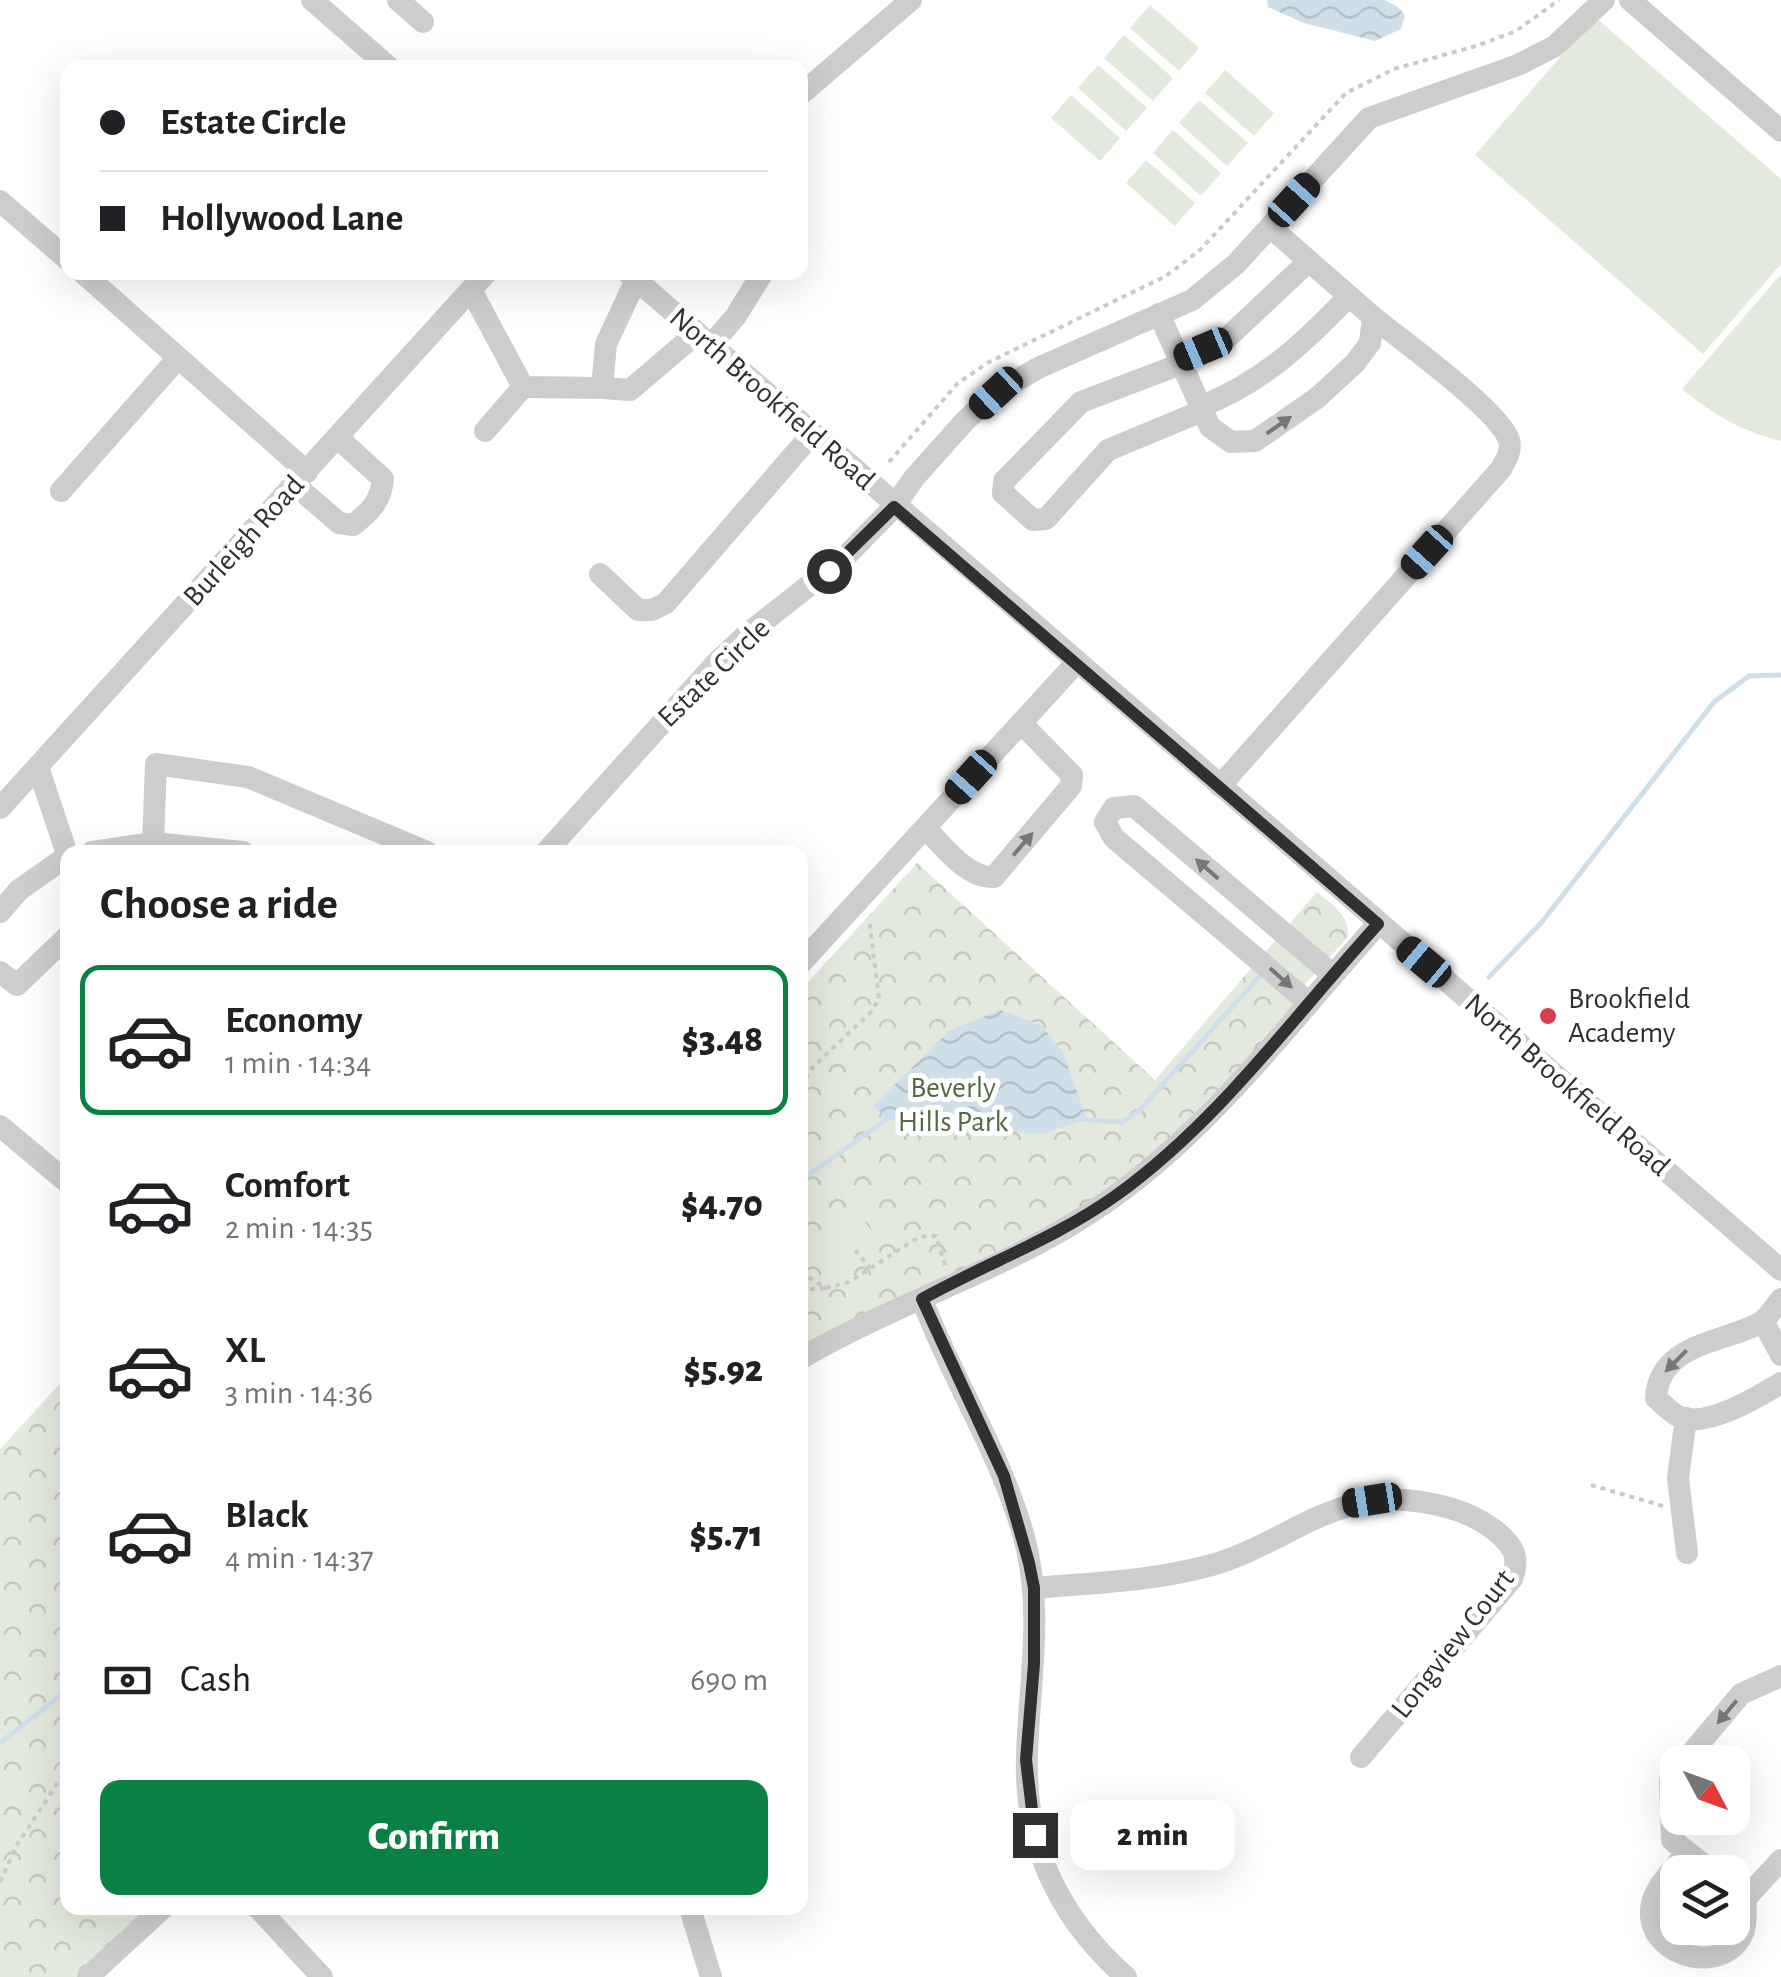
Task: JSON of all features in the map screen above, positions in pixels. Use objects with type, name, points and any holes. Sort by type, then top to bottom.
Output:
[{"type":"street","points":[[398,0],[423,22]]},
{"type":"street","points":[[808,88],[911,0]]},
{"type":"street","name":"Estate Circle","points":[[552,845],[716,663],[746,634],[834,567],[894,507],[914,478],[996,393],[1038,368],[1192,300],[1236,264],[1369,118],[1542,53],[1555,46],[1604,0]]},
{"type":"street","points":[[1630,0],[1781,131]]},
{"type":"street","points":[[317,1],[381,60]]},
{"type":"street","points":[[0,202],[60,253]]},
{"type":"street","points":[[1220,786],[1501,470],[1509,455],[1509,440],[1488,412],[1270,227]]},
{"type":"street","points":[[1309,261],[1226,339],[1081,402],[1004,481],[1003,493],[1033,520],[1046,519],[1108,450],[1239,391],[1302,345],[1349,296]]},
{"type":"street","points":[[91,280],[301,478],[339,523],[352,525],[382,496],[383,479],[338,438]]},
{"type":"street","points":[[602,388],[606,344],[630,280]]},
{"type":"street","name":"North Brookfield Road","points":[[636,280],[1781,1270]]},
{"type":"street","points":[[485,431],[524,387],[630,390],[736,316],[758,280]]},
{"type":"street","points":[[479,281],[524,387]]},
{"type":"street","name":"Burleigh Road","points":[[0,808],[479,281]]},
{"type":"street","points":[[1158,314],[1210,427],[1231,442],[1255,441],[1316,398],[1355,363],[1370,343],[1373,316]]},
{"type":"street","points":[[61,491],[178,358]]},
{"type":"street","points":[[600,574],[638,610],[652,610],[666,602],[812,434]]},
{"type":"street","points":[[808,955],[1076,662]]},
{"type":"street","points":[[925,828],[965,867],[982,878],[994,877],[1071,786],[1072,775],[1021,723]]},
{"type":"street","points":[[153,842],[156,764],[248,778],[410,845]]},
{"type":"street","points":[[38,766],[63,845]]},
{"type":"street","points":[[1309,1004],[1114,838],[1106,822],[1114,808],[1134,806],[1334,974]]},
{"type":"street","points":[[135,845],[180,845]]},
{"type":"street","points":[[0,912],[18,890],[60,863]]},
{"type":"street","points":[[808,1355],[1074,1223],[1154,1166],[1220,1104],[1378,924]]},
{"type":"street","points":[[0,972],[17,985],[60,944]]},
{"type":"street","points":[[0,1126],[60,1176]]},
{"type":"street","points":[[922,1299],[1004,1476],[1024,1537],[1034,1588],[1034,1664],[1026,1760],[1035,1835],[1050,1879],[1075,1925],[1126,1977]]},
{"type":"street","points":[[1781,1299],[1763,1322],[1685,1350],[1657,1381],[1656,1398],[1680,1418],[1704,1419],[1754,1400],[1781,1383]]},
{"type":"street","points":[[1763,1322],[1781,1355]]},
{"type":"street","points":[[1686,1418],[1678,1478],[1687,1552]]},
{"type":"street","name":"Longview Court","points":[[1034,1588],[1160,1575],[1210,1565],[1350,1503],[1406,1500],[1456,1509],[1476,1518],[1514,1549],[1518,1564],[1512,1579],[1361,1757]]},
{"type":"street","points":[[1698,1745],[1741,1694],[1781,1676]]},
{"type":"street","points":[[1672,1835],[1672,1840],[1691,1855]]},
{"type":"street","points":[[1750,1884],[1781,1860]]},
{"type":"street","points":[[1660,1887],[1650,1910],[1654,1929],[1660,1935]]},
{"type":"street","points":[[88,1977],[156,1915]]},
{"type":"street","points":[[264,1915],[322,1977]]},
{"type":"street","points":[[692,1915],[711,1977]]},
{"type":"street","points":[[1669,1945],[1688,1958],[1714,1960],[1734,1945]]},
{"type":"path","points":[[889,462],[958,383],[989,362],[1166,276],[1200,250],[1346,94],[1394,69],[1516,31],[1559,0]]},
{"type":"path","points":[[808,1075],[871,1012],[879,999],[868,916],[857,902]]},
{"type":"path","points":[[808,1289],[849,1282],[919,1237],[936,1236],[951,1283]]},
{"type":"path","points":[[856,1250],[870,1268]]},
{"type":"path","points":[[808,1277],[826,1288]]},
{"type":"path","points":[[1591,1485],[1682,1510]]},
{"type":"path","points":[[0,1882],[17,1846],[60,1779]]},
{"type":"green space","points":[[1150,5],[1199,48],[1179,71],[1130,28]]},
{"type":"green space","points":[[1595,17],[1781,179],[1781,264],[1703,354],[1475,155]]},
{"type":"green space","points":[[1124,35],[1173,78],[1153,101],[1104,58]]},
{"type":"green space","points":[[1098,65],[1147,108],[1126,131],[1078,88]]},
{"type":"green space","points":[[1225,70],[1274,113],[1254,136],[1205,93]]},
{"type":"green space","points":[[1071,95],[1120,138],[1100,161],[1051,118]]},
{"type":"green space","points":[[1199,100],[1248,143],[1227,166],[1179,123]]},
{"type":"green space","points":[[1173,130],[1221,173],[1201,196],[1153,153]]},
{"type":"green space","points":[[1146,160],[1195,203],[1175,226],[1126,183]]},
{"type":"green space","points":[[1781,274],[1781,441],[1728,421],[1682,389]]},
{"type":"green space","name":"Beverly Hills Park","points":[[917,863],[1155,1080],[1317,892],[1334,906],[1348,929],[1348,937],[1295,995],[1298,1007],[1208,1105],[1086,1209],[808,1346],[808,982]]},
{"type":"green space","points":[[855,1210],[875,1235],[836,1266],[816,1241]]},
{"type":"green space","points":[[60,1384],[60,1915],[148,1915],[80,1977],[0,1977],[0,1449]]},
{"type":"water","points":[[1267,0],[1384,0],[1405,15],[1401,29],[1375,41],[1304,23],[1268,7]]},
{"type":"water","points":[[1000,1010],[1041,1025],[1063,1052],[1087,1120],[1039,1134],[887,1119],[873,1106],[950,1030]]},
{"type":"waterway","points":[[1489,977],[1541,923],[1714,702],[1749,676],[1781,675]]},
{"type":"waterway","points":[[1087,1120],[1123,1122],[1140,1110],[1259,977]]},
{"type":"waterway","points":[[808,1175],[887,1119]]},
{"type":"waterway","points":[[0,1743],[60,1696]]},
{"type":"place","name":"Brookfield Academy","points":[[1548,1016]]},
{"type":"route","points":[[829,571],[894,507],[1378,924],[1220,1104],[1154,1166],[1074,1223],[922,1299],[978,1415],[1024,1537],[1034,1588],[1034,1664],[1026,1760],[1035,1835]]}]
